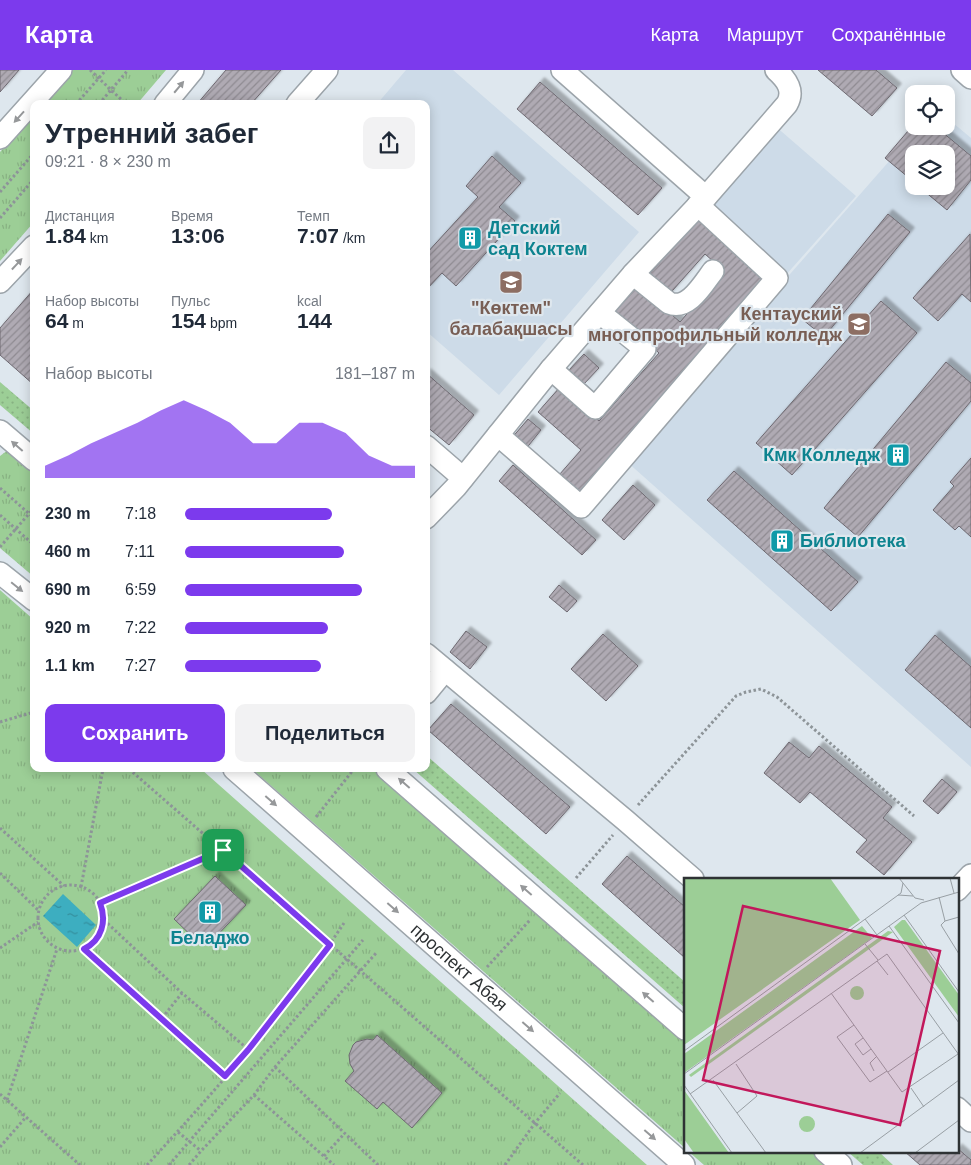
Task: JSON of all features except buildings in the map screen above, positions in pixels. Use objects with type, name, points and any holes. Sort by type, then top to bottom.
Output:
[{"type":"street","points":[[34,100],[61,70]]},
{"type":"street","points":[[167,100],[193,70]]},
{"type":"street","points":[[301,100],[327,70]]},
{"type":"street","points":[[498,435],[581,507],[777,278],[702,201],[562,70]]},
{"type":"street","points":[[430,514],[463,478],[551,369],[600,312],[702,201],[790,99],[786,79],[776,70]]},
{"type":"street","points":[[962,70],[971,78]]},
{"type":"street","points":[[0,138],[30,105]]},
{"type":"street","points":[[0,282],[30,250]]},
{"type":"street","points":[[633,274],[669,303],[676,306],[690,299],[713,271]]},
{"type":"street","points":[[551,369],[595,408],[645,349],[600,312]]},
{"type":"street","points":[[0,431],[30,457]]},
{"type":"street","points":[[430,449],[463,478]]},
{"type":"street","points":[[0,573],[30,597]]},
{"type":"street","points":[[430,657],[692,878]]},
{"type":"street","points":[[430,688],[445,670]]},
{"type":"street","name":"проспект Абая","points":[[237,772],[684,1165]]},
{"type":"street","points":[[390,772],[684,1028]]},
{"type":"street","points":[[958,889],[971,875]]},
{"type":"street","points":[[826,1152],[841,1165]]},
{"type":"path","points":[[90,70],[122,100]]},
{"type":"path","points":[[80,100],[106,70]]},
{"type":"path","points":[[102,100],[128,70]]},
{"type":"path","points":[[0,192],[30,158]]},
{"type":"path","points":[[0,218],[30,184]]},
{"type":"path","points":[[0,488],[29,514],[0,547]]},
{"type":"path","points":[[0,515],[30,541]]},
{"type":"path","points":[[576,878],[736,696],[762,689],[777,697],[914,816]]},
{"type":"path","points":[[0,722],[30,713]]},
{"type":"path","points":[[81,887],[102,772]]},
{"type":"path","points":[[132,772],[583,1165]]},
{"type":"path","points":[[305,831],[352,772]]},
{"type":"path","points":[[0,828],[64,886]]},
{"type":"path","points":[[100,903],[223,850]]},
{"type":"path","points":[[0,873],[39,911]]},
{"type":"path","points":[[64,886],[81,887],[89,890],[100,903],[104,920],[103,928],[98,938],[84,949],[68,952],[57,949],[44,938],[38,922],[43,900],[49,894],[64,886]]},
{"type":"path","points":[[475,981],[543,905]]},
{"type":"path","points":[[104,920],[248,1050]]},
{"type":"path","points":[[0,948],[38,922]]},
{"type":"path","points":[[147,1165],[178,1132],[248,1050],[330,945],[344,923]]},
{"type":"path","points":[[169,1165],[364,940]]},
{"type":"path","points":[[7,1100],[57,949]]},
{"type":"path","points":[[84,949],[225,1076]]},
{"type":"path","points":[[189,1165],[254,1095],[275,1067],[362,972],[377,952]]},
{"type":"path","points":[[162,1018],[182,992]]},
{"type":"path","points":[[275,1067],[378,1165]]},
{"type":"path","points":[[505,1165],[535,1122],[560,1093]]},
{"type":"path","points":[[0,1094],[80,1165]]},
{"type":"path","points":[[254,1095],[334,1165]]},
{"type":"path","points":[[0,1147],[26,1117]]},
{"type":"path","points":[[178,1132],[201,1151]]},
{"type":"path","points":[[324,1156],[344,1134]]},
{"type":"shaded area","name":"\"Көктем\" балабақшасы","points":[[406,70],[453,70],[639,232],[499,395],[430,335],[430,100],[380,100]]},
{"type":"shaded area","points":[[774,125],[856,196],[785,276],[706,206]]},
{"type":"shaded area","name":"Кентауский многопрофильный колледж","points":[[955,125],[971,138],[971,767],[626,461],[912,135],[955,135]]},
{"type":"green space","points":[[73,70],[166,70],[140,100],[47,100]]},
{"type":"green space","points":[[30,118],[30,227],[0,261],[0,152]]},
{"type":"green space","points":[[0,382],[30,408],[30,431],[0,405]]},
{"type":"green space","points":[[12,447],[30,457],[30,574],[0,548],[0,456]]},
{"type":"green space","points":[[0,590],[30,616],[30,772],[204,772],[647,1165],[0,1165]]},
{"type":"green space","points":[[430,759],[684,981],[684,1007],[416,772],[430,772]]},
{"type":"green space","points":[[255,772],[390,772],[684,1028],[684,1147]]},
{"type":"green space","points":[[689,1152],[825,1152],[840,1165],[704,1165]]},
{"type":"green space","points":[[848,1152],[879,1152],[893,1165],[863,1165]]},
{"type":"water","points":[[63,894],[96,925],[77,947],[43,916]]},
{"type":"place","name":"Детский сад Коктем","points":[[470,238]]},
{"type":"place","name":"\"Көктем\" балабақшасы","points":[[511,282]]},
{"type":"place","name":"Кентауский многопрофильный колледж","points":[[859,324]]},
{"type":"place","name":"Кмк Колледж","points":[[898,455]]},
{"type":"place","name":"Библиотека","points":[[782,541]]},
{"type":"place","name":"Беладжо","points":[[210,912]]},
{"type":"route","points":[[223,850],[330,945],[248,1050],[225,1076],[84,949],[98,938],[103,928],[103,911],[100,903],[223,850]]}]
